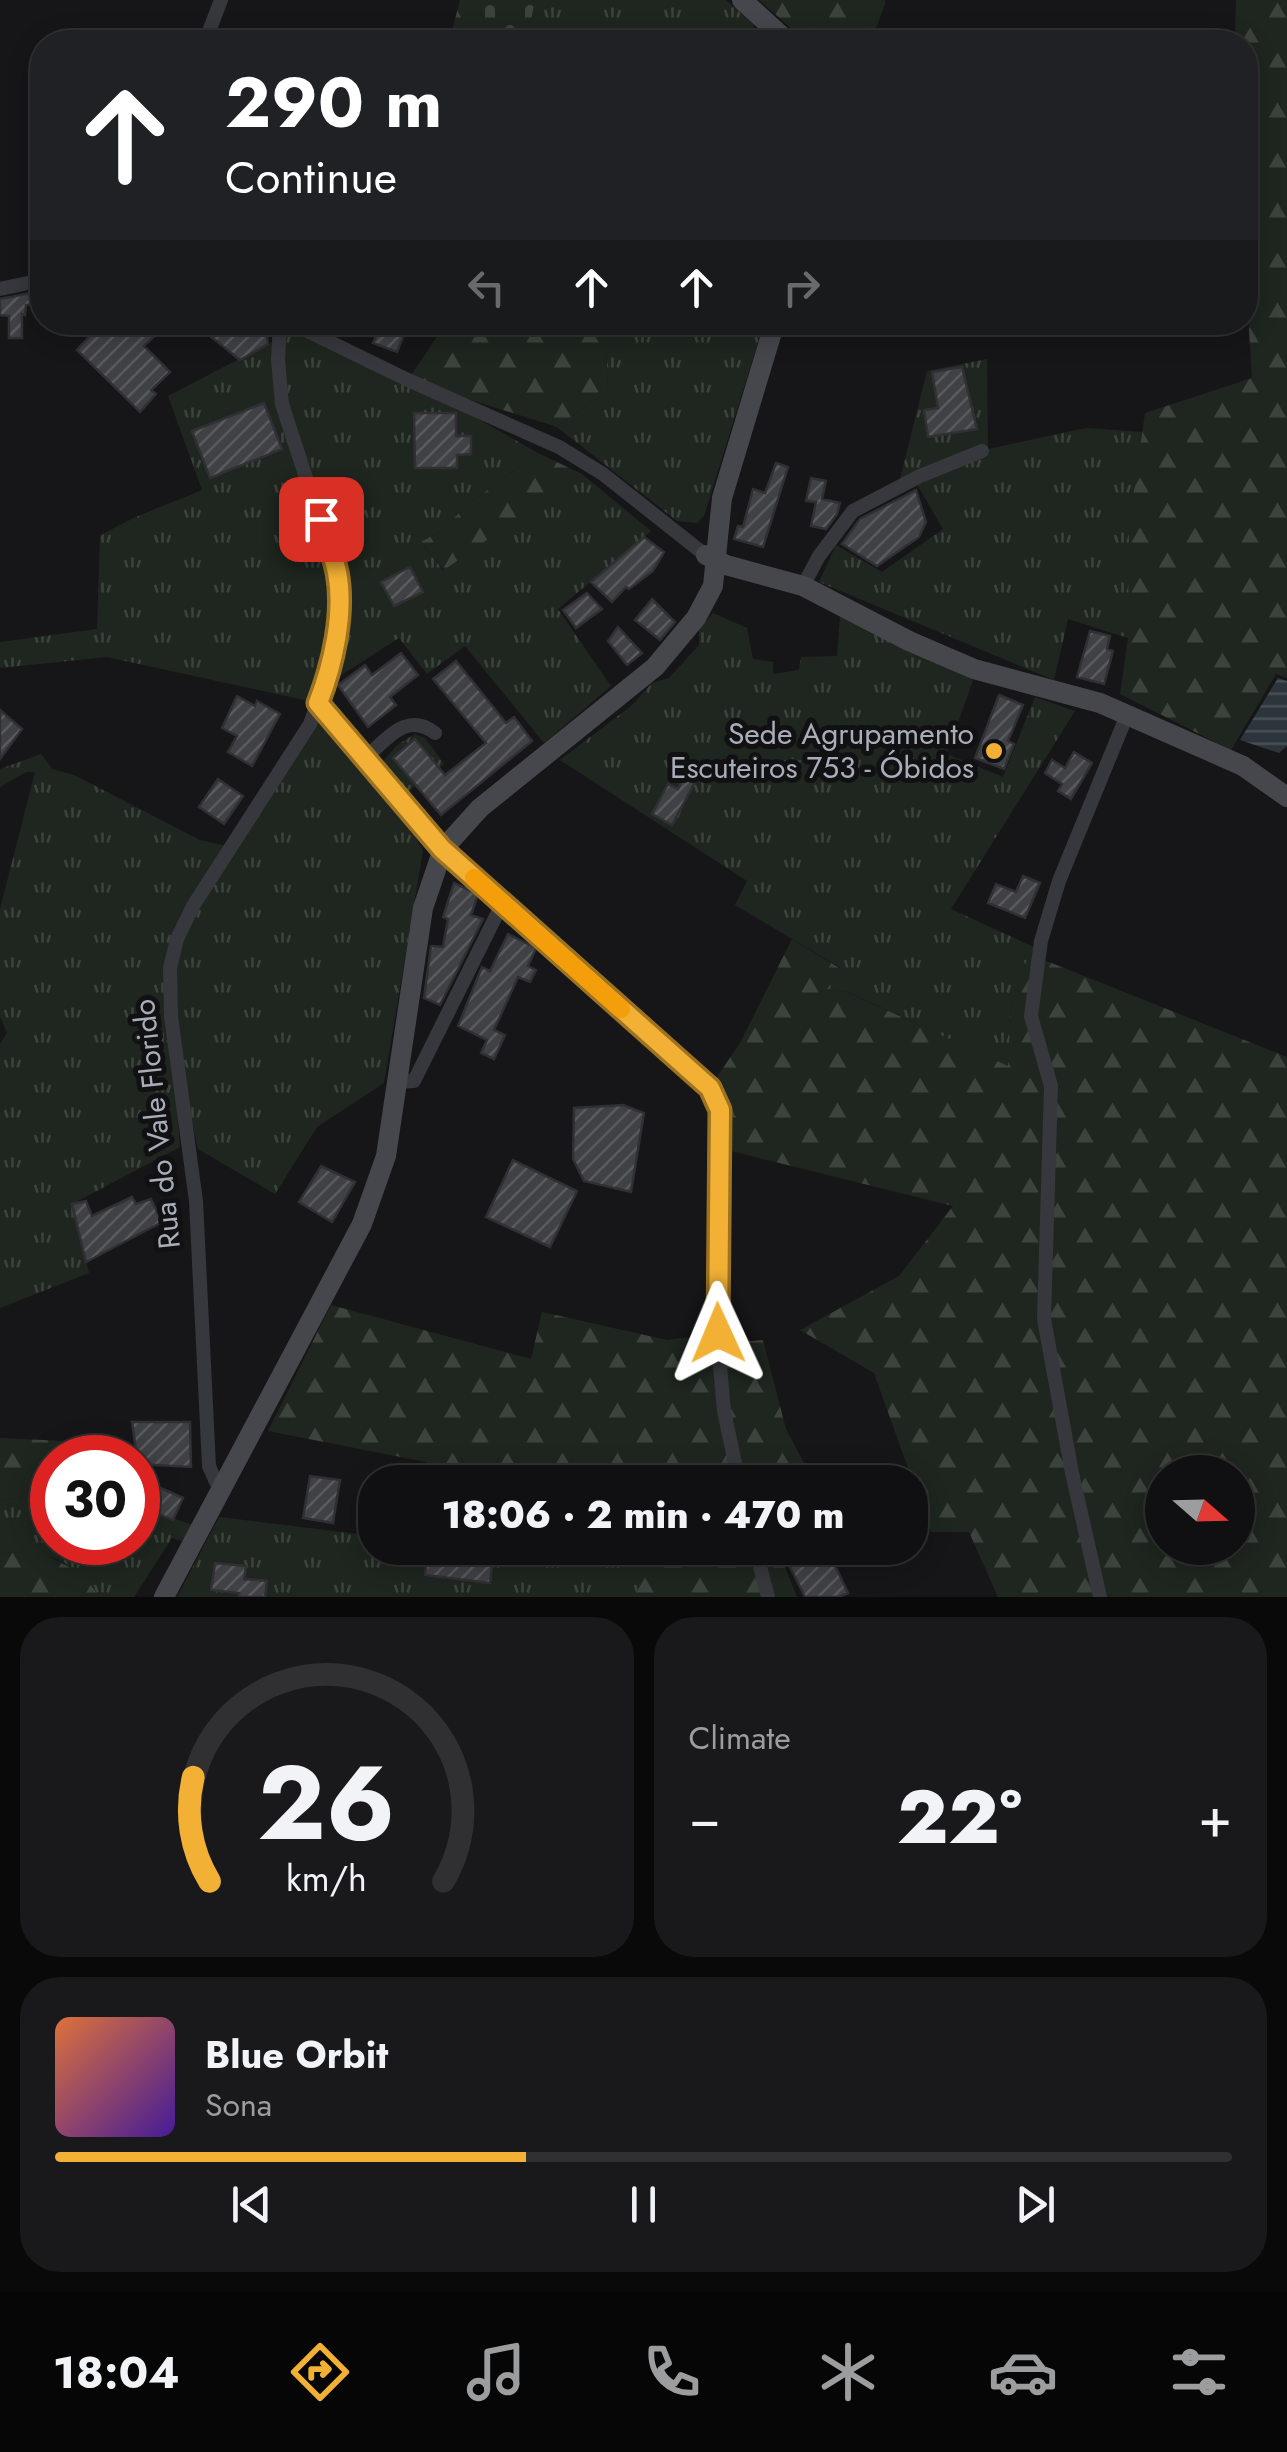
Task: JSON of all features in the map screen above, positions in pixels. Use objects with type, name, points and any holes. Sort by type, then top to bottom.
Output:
[{"type":"street","points":[[210,30],[221,0]]},
{"type":"street","points":[[742,0],[775,30]]},
{"type":"street","points":[[0,289],[30,283]]},
{"type":"street","name":"Rua do Vale Florido","points":[[224,1486],[216,1482],[210,1466],[196,1201],[170,1016],[170,968],[177,940],[194,906],[310,724],[331,657],[340,606],[337,573],[282,404],[279,335]]},
{"type":"street","points":[[316,335],[559,446],[603,474],[710,557],[804,586],[954,661],[1084,698],[1127,715],[1243,766],[1287,797]]},
{"type":"street","points":[[164,1597],[370,1206],[386,1156],[422,908],[442,849],[480,808],[654,667],[681,638],[701,608],[713,586],[710,557],[722,498],[771,335]]},
{"type":"street","points":[[804,586],[819,556],[853,511],[982,450]]},
{"type":"street","points":[[318,703],[442,849],[710,1088],[720,1110],[718,1344],[724,1411],[736,1465]]},
{"type":"street","points":[[1100,1597],[1044,1319],[1051,1086],[1032,1016],[1042,941],[1058,880],[1127,715]]},
{"type":"street","points":[[365,758],[406,725],[424,724],[435,733]]},
{"type":"street","points":[[398,1082],[414,1080],[502,904]]},
{"type":"street","points":[[759,1565],[768,1597]]},
{"type":"green space","points":[[460,0],[476,0],[488,30],[452,30]]},
{"type":"green space","points":[[476,0],[535,0],[529,30],[488,30]]},
{"type":"green space","points":[[535,0],[726,0],[754,25],[753,30],[529,30]]},
{"type":"green space","points":[[759,0],[885,0],[875,30],[793,30]]},
{"type":"green space","points":[[1236,0],[1287,0],[1287,678],[1276,674],[1231,750],[1120,694],[1128,638],[1129,526],[1145,413],[1252,378],[1249,335],[1258,335],[1258,30],[1235,30]]},
{"type":"green space","points":[[276,335],[308,335],[420,386],[538,453],[421,542],[443,570],[582,474],[651,531],[558,609],[611,686],[544,743],[465,646],[427,674],[399,638],[325,682],[319,703],[423,851],[384,1083],[317,1127],[275,1194],[198,1149],[171,1027],[180,1147],[72,1204],[89,1273],[0,1308],[0,1044],[7,1033],[0,1017],[0,909],[35,772],[26,772],[0,787],[0,769],[41,754],[52,769],[74,775],[200,840],[231,847],[318,703],[107,657],[0,668],[0,642],[97,629],[100,536],[202,490],[168,396],[272,342]]},
{"type":"green space","points":[[438,335],[606,335],[608,390],[557,427],[408,380]]},
{"type":"green space","points":[[606,335],[760,335],[704,516],[697,523],[677,521],[557,427],[608,390]]},
{"type":"green space","points":[[987,359],[988,449],[1086,428],[1142,432],[1128,638],[1068,619],[1054,680],[819,582],[836,545],[882,572],[943,529],[915,481],[898,487],[927,371]]},
{"type":"green space","points":[[538,453],[582,474],[444,570],[421,542]]},
{"type":"green space","points":[[713,613],[747,628],[753,659],[773,662],[773,674],[799,670],[801,657],[837,656],[840,616],[973,680],[947,754],[1003,777],[1035,697],[1075,711],[951,909],[1040,950],[1039,958],[1029,955],[1011,1005],[1009,1067],[848,992],[826,989],[841,968],[735,905],[747,881],[560,760],[631,706],[652,683],[669,678],[699,645],[699,629]]},
{"type":"green space","points":[[415,734],[425,738],[444,764],[405,794],[381,764],[397,745]]},
{"type":"green space","points":[[792,939],[841,969],[827,989],[847,992],[1008,1066],[1011,1005],[1029,954],[1287,1057],[1287,1597],[998,1597],[969,1532],[931,1532],[928,1465],[907,1465],[874,1373],[800,1330],[899,1276],[953,1206],[719,1148],[710,1087],[740,1043]]},
{"type":"green space","points":[[331,1305],[531,1359],[542,1312],[667,1340],[718,1333],[718,1344],[763,1340],[786,1429],[805,1465],[426,1465],[268,1431]]},
{"type":"green space","points":[[0,1438],[30,1439],[30,1496],[0,1500]]},
{"type":"green space","points":[[30,1496],[30,1553],[0,1553],[0,1500]]},
{"type":"green space","points":[[160,1514],[193,1525],[182,1541],[172,1538],[160,1557]]},
{"type":"green space","points":[[219,1517],[358,1534],[358,1565],[643,1565],[636,1597],[177,1597]]},
{"type":"green space","points":[[30,1551],[30,1565],[65,1565],[81,1573],[100,1597],[0,1597],[0,1553]]},
{"type":"green space","points":[[68,1565],[155,1565],[134,1597],[100,1597]]},
{"type":"green space","points":[[642,1565],[784,1565],[797,1597],[636,1597]]},
{"type":"shaded area","points":[[1278,678],[1287,681],[1287,746],[1279,753],[1240,740]]},
{"type":"building","points":[[30,293],[30,305],[22,314],[22,338],[9,338],[9,316],[0,315],[0,299]]},
{"type":"building","points":[[91,335],[155,335],[144,346],[170,372],[151,390],[156,394],[140,412],[77,350]]},
{"type":"building","points":[[267,335],[268,344],[240,360],[210,336]]},
{"type":"building","points":[[376,335],[404,335],[397,352],[373,343]]},
{"type":"building","points":[[962,367],[977,429],[928,437],[924,410],[938,408],[932,372]]},
{"type":"building","points":[[264,403],[282,449],[210,478],[192,431]]},
{"type":"building","points":[[414,413],[456,413],[456,436],[471,436],[471,454],[457,455],[457,468],[415,468]]},
{"type":"building","points":[[776,463],[788,467],[763,547],[734,539],[738,526],[743,527],[753,489],[765,493]]},
{"type":"building","points":[[811,478],[826,481],[822,499],[840,503],[826,529],[811,526],[816,502],[806,501]]},
{"type":"building","points":[[916,490],[926,522],[919,537],[877,566],[842,544],[860,519]]},
{"type":"building","points":[[644,537],[664,552],[653,571],[629,589],[626,587],[612,602],[591,582]]},
{"type":"building","points":[[410,567],[423,592],[394,606],[381,582]]},
{"type":"building","points":[[587,593],[602,609],[576,628],[563,610]]},
{"type":"building","points":[[652,599],[675,622],[660,640],[635,620]]},
{"type":"building","points":[[618,627],[642,653],[627,665],[608,641]]},
{"type":"building","points":[[1090,631],[1110,636],[1107,649],[1113,651],[1104,684],[1077,677]]},
{"type":"building","points":[[401,653],[418,675],[390,697],[396,705],[368,727],[338,685],[365,665],[372,675]]},
{"type":"building","points":[[456,661],[506,723],[514,717],[532,741],[441,815],[393,758],[415,739],[445,775],[486,743],[433,679]]},
{"type":"building","points":[[999,695],[1023,705],[1008,741],[1014,744],[1004,769],[975,758]]},
{"type":"building","points":[[237,696],[255,706],[257,701],[280,714],[252,766],[228,752],[237,736],[222,728]]},
{"type":"building","points":[[0,710],[22,729],[0,759]]},
{"type":"building","points":[[1074,752],[1092,763],[1071,799],[1058,791],[1062,784],[1045,773],[1052,760],[1065,768]]},
{"type":"building","points":[[684,776],[695,782],[672,825],[652,814],[668,784],[678,789]]},
{"type":"building","points":[[218,779],[243,796],[224,824],[199,807]]},
{"type":"building","points":[[1023,876],[1040,883],[1025,918],[988,903],[996,884],[1016,892]]},
{"type":"building","points":[[454,883],[478,894],[471,915],[483,919],[440,1005],[424,998],[431,946],[443,947],[448,919],[443,917]]},
{"type":"building","points":[[508,934],[536,948],[528,966],[536,970],[530,982],[518,977],[494,1030],[505,1035],[494,1059],[481,1053],[487,1040],[458,1026],[482,967],[490,971]]},
{"type":"building","points":[[623,1105],[644,1113],[631,1192],[584,1181],[573,1159],[574,1108]]},
{"type":"building","points":[[513,1160],[577,1191],[550,1247],[486,1217]]},
{"type":"building","points":[[321,1166],[355,1182],[332,1222],[299,1202]]},
{"type":"building","points":[[132,1197],[136,1204],[151,1199],[162,1222],[86,1262],[72,1204],[86,1201],[92,1216]]},
{"type":"building","points":[[132,1422],[190,1422],[191,1467],[160,1465],[160,1435],[134,1435]]},
{"type":"building","points":[[310,1476],[340,1480],[333,1523],[303,1518]]},
{"type":"building","points":[[160,1488],[183,1498],[173,1520],[160,1515]]},
{"type":"building","points":[[215,1563],[246,1566],[244,1579],[267,1581],[265,1597],[239,1597],[239,1593],[211,1590]]},
{"type":"building","points":[[426,1565],[492,1565],[490,1583],[425,1575]]},
{"type":"building","points":[[789,1565],[835,1565],[848,1593],[839,1597],[805,1597]]},
{"type":"slow traffic","points":[[474,878],[621,1009]]},
{"type":"place","name":"Sede Agrupamento Escuteiros 753 - Óbidos","points":[[994,751]]},
{"type":"route","points":[[321,519],[337,573],[340,606],[318,703],[442,849],[710,1088],[720,1110],[718,1333]]}]
